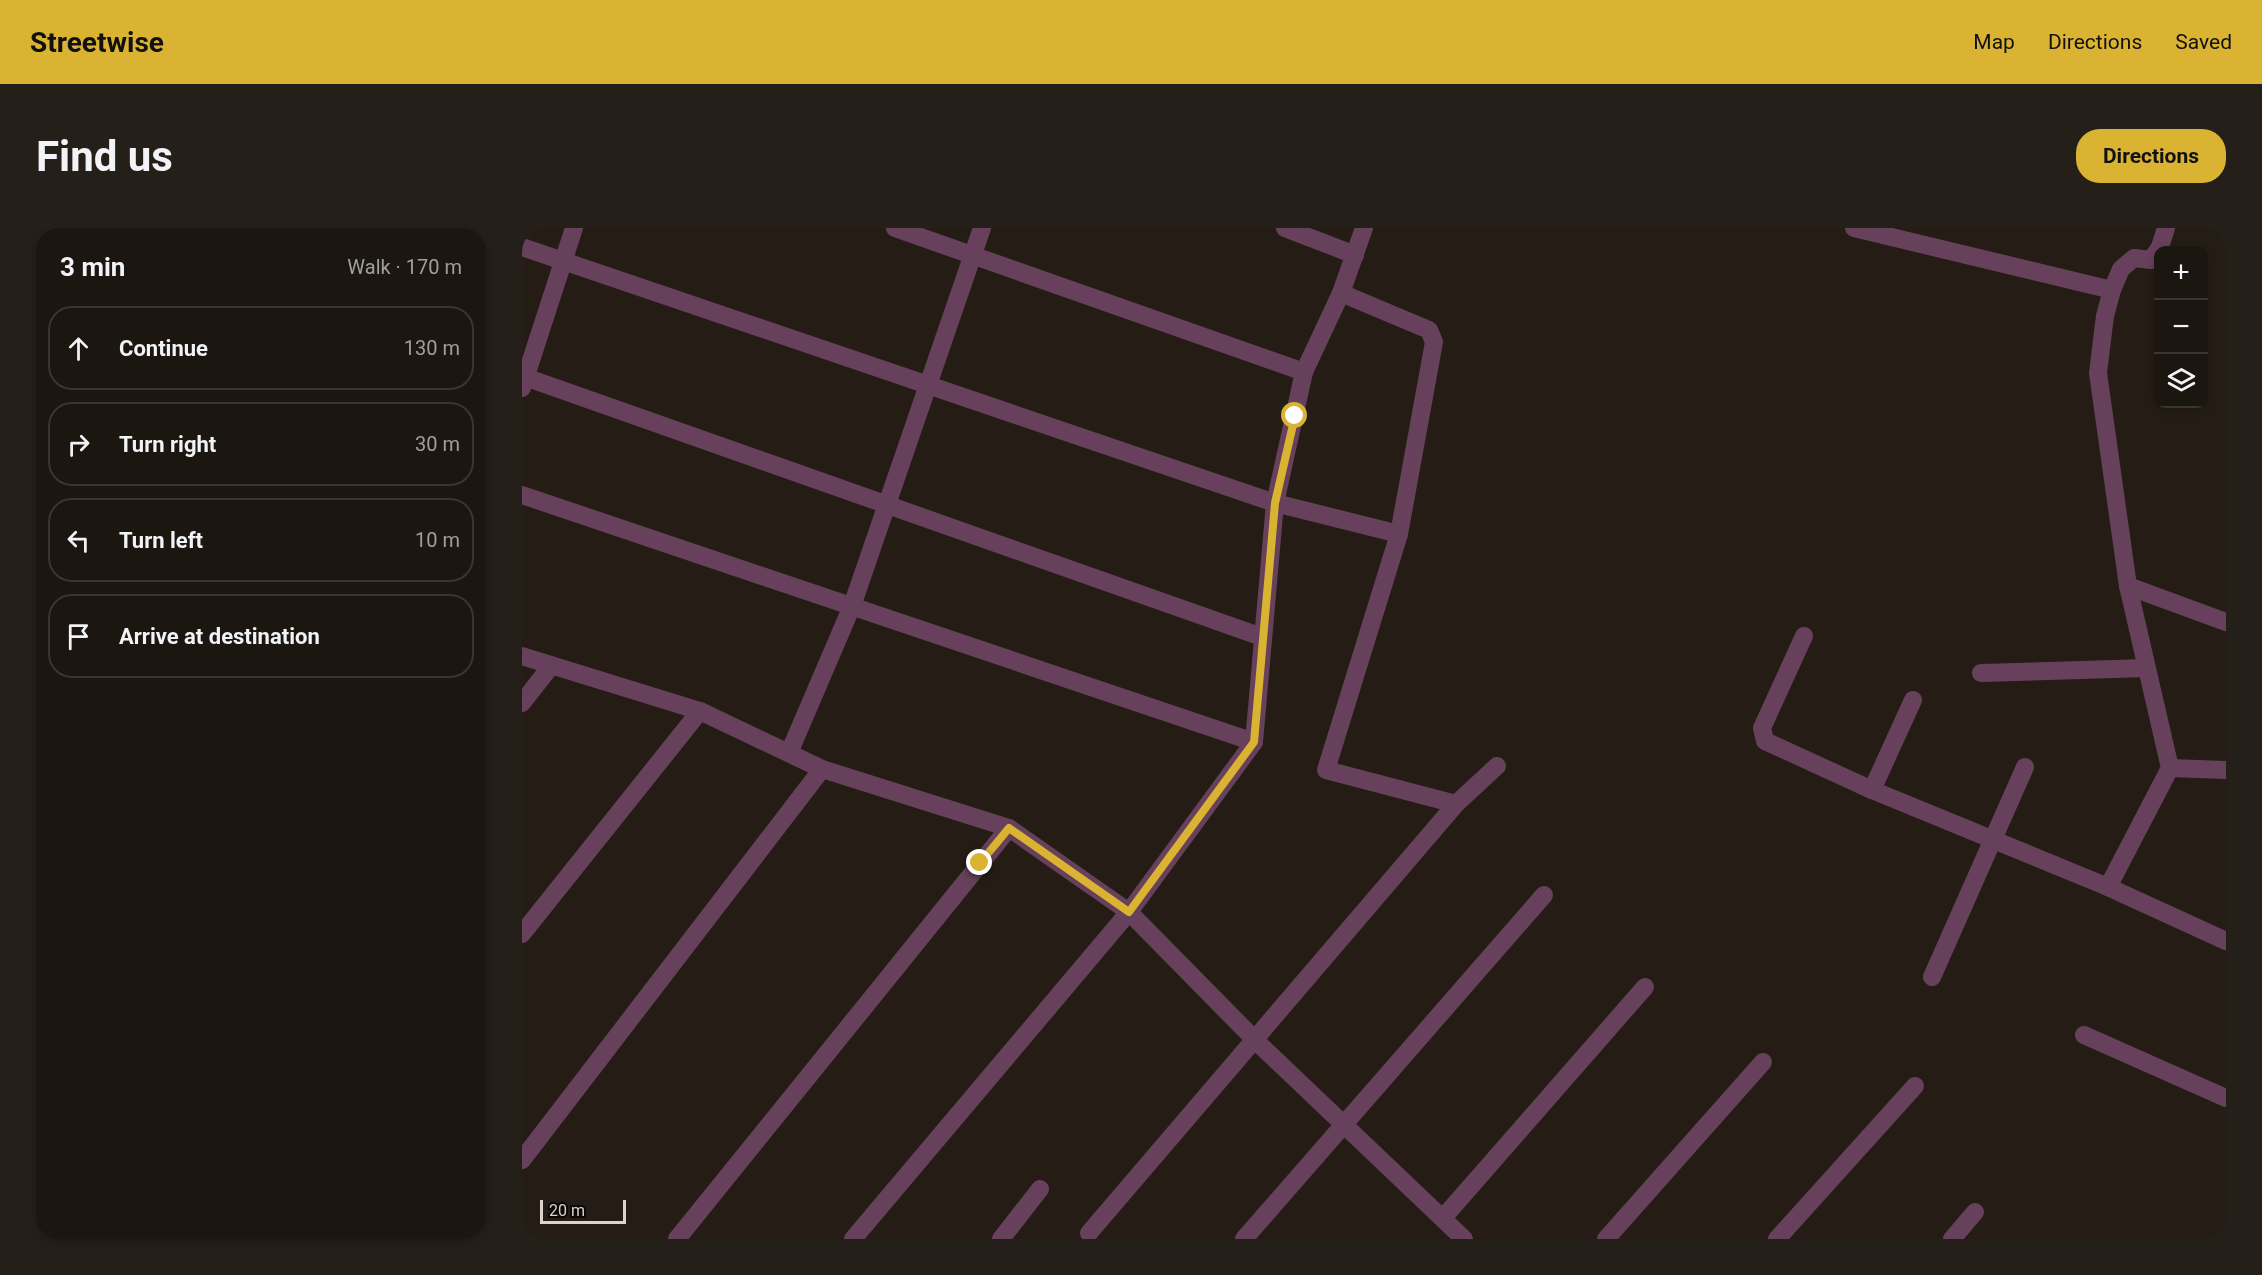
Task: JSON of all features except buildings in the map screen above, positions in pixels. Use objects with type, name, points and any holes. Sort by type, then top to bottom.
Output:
[{"type":"street","points":[[574,228],[523,380],[1262,638]]},
{"type":"street","points":[[895,228],[1304,372]]},
{"type":"street","points":[[789,753],[852,606],[982,228]]},
{"type":"street","points":[[1285,228],[1355,255]]},
{"type":"street","points":[[853,1239],[1129,912],[1254,742],[1275,503],[1304,372],[1341,293],[1364,228]]},
{"type":"street","points":[[1854,228],[2112,290]]},
{"type":"street","points":[[2108,887],[2170,768],[2128,586],[2098,373],[2105,316],[2121,269],[2134,258],[2151,260],[2160,247],[2166,228]]},
{"type":"street","points":[[522,247],[927,387],[1275,503],[1399,534]]},
{"type":"street","points":[[1341,293],[1429,330],[1434,342],[1399,534],[1326,770],[1456,804]]},
{"type":"street","points":[[522,495],[1254,742]]},
{"type":"street","points":[[2128,586],[2226,622]]},
{"type":"street","points":[[1804,636],[1762,728],[1765,741],[1872,790],[2108,887],[2226,941]]},
{"type":"street","points":[[522,656],[700,711],[822,769],[1009,828],[1129,912],[1256,1041],[1346,1124],[1464,1239]]},
{"type":"street","points":[[522,703],[551,666]]},
{"type":"street","points":[[1981,673],[2146,668]]},
{"type":"street","points":[[1872,790],[1913,700]]},
{"type":"street","points":[[522,934],[700,711]]},
{"type":"street","points":[[1089,1233],[1256,1041],[1456,804],[1497,766]]},
{"type":"street","points":[[1932,977],[2025,766]]},
{"type":"street","points":[[2170,768],[2226,770]]},
{"type":"street","points":[[522,1160],[822,769]]},
{"type":"street","points":[[677,1239],[1009,828]]},
{"type":"street","points":[[1244,1239],[1544,895]]},
{"type":"street","points":[[1443,1218],[1645,987]]},
{"type":"street","points":[[2084,1035],[2226,1098]]},
{"type":"street","points":[[1606,1239],[1763,1062]]},
{"type":"street","points":[[1777,1239],[1915,1086]]},
{"type":"street","points":[[1001,1239],[1040,1190]]},
{"type":"street","points":[[1952,1239],[1975,1212]]},
{"type":"route","points":[[980,863],[1009,828],[1129,912],[1254,742],[1275,503],[1295,416]]}]
